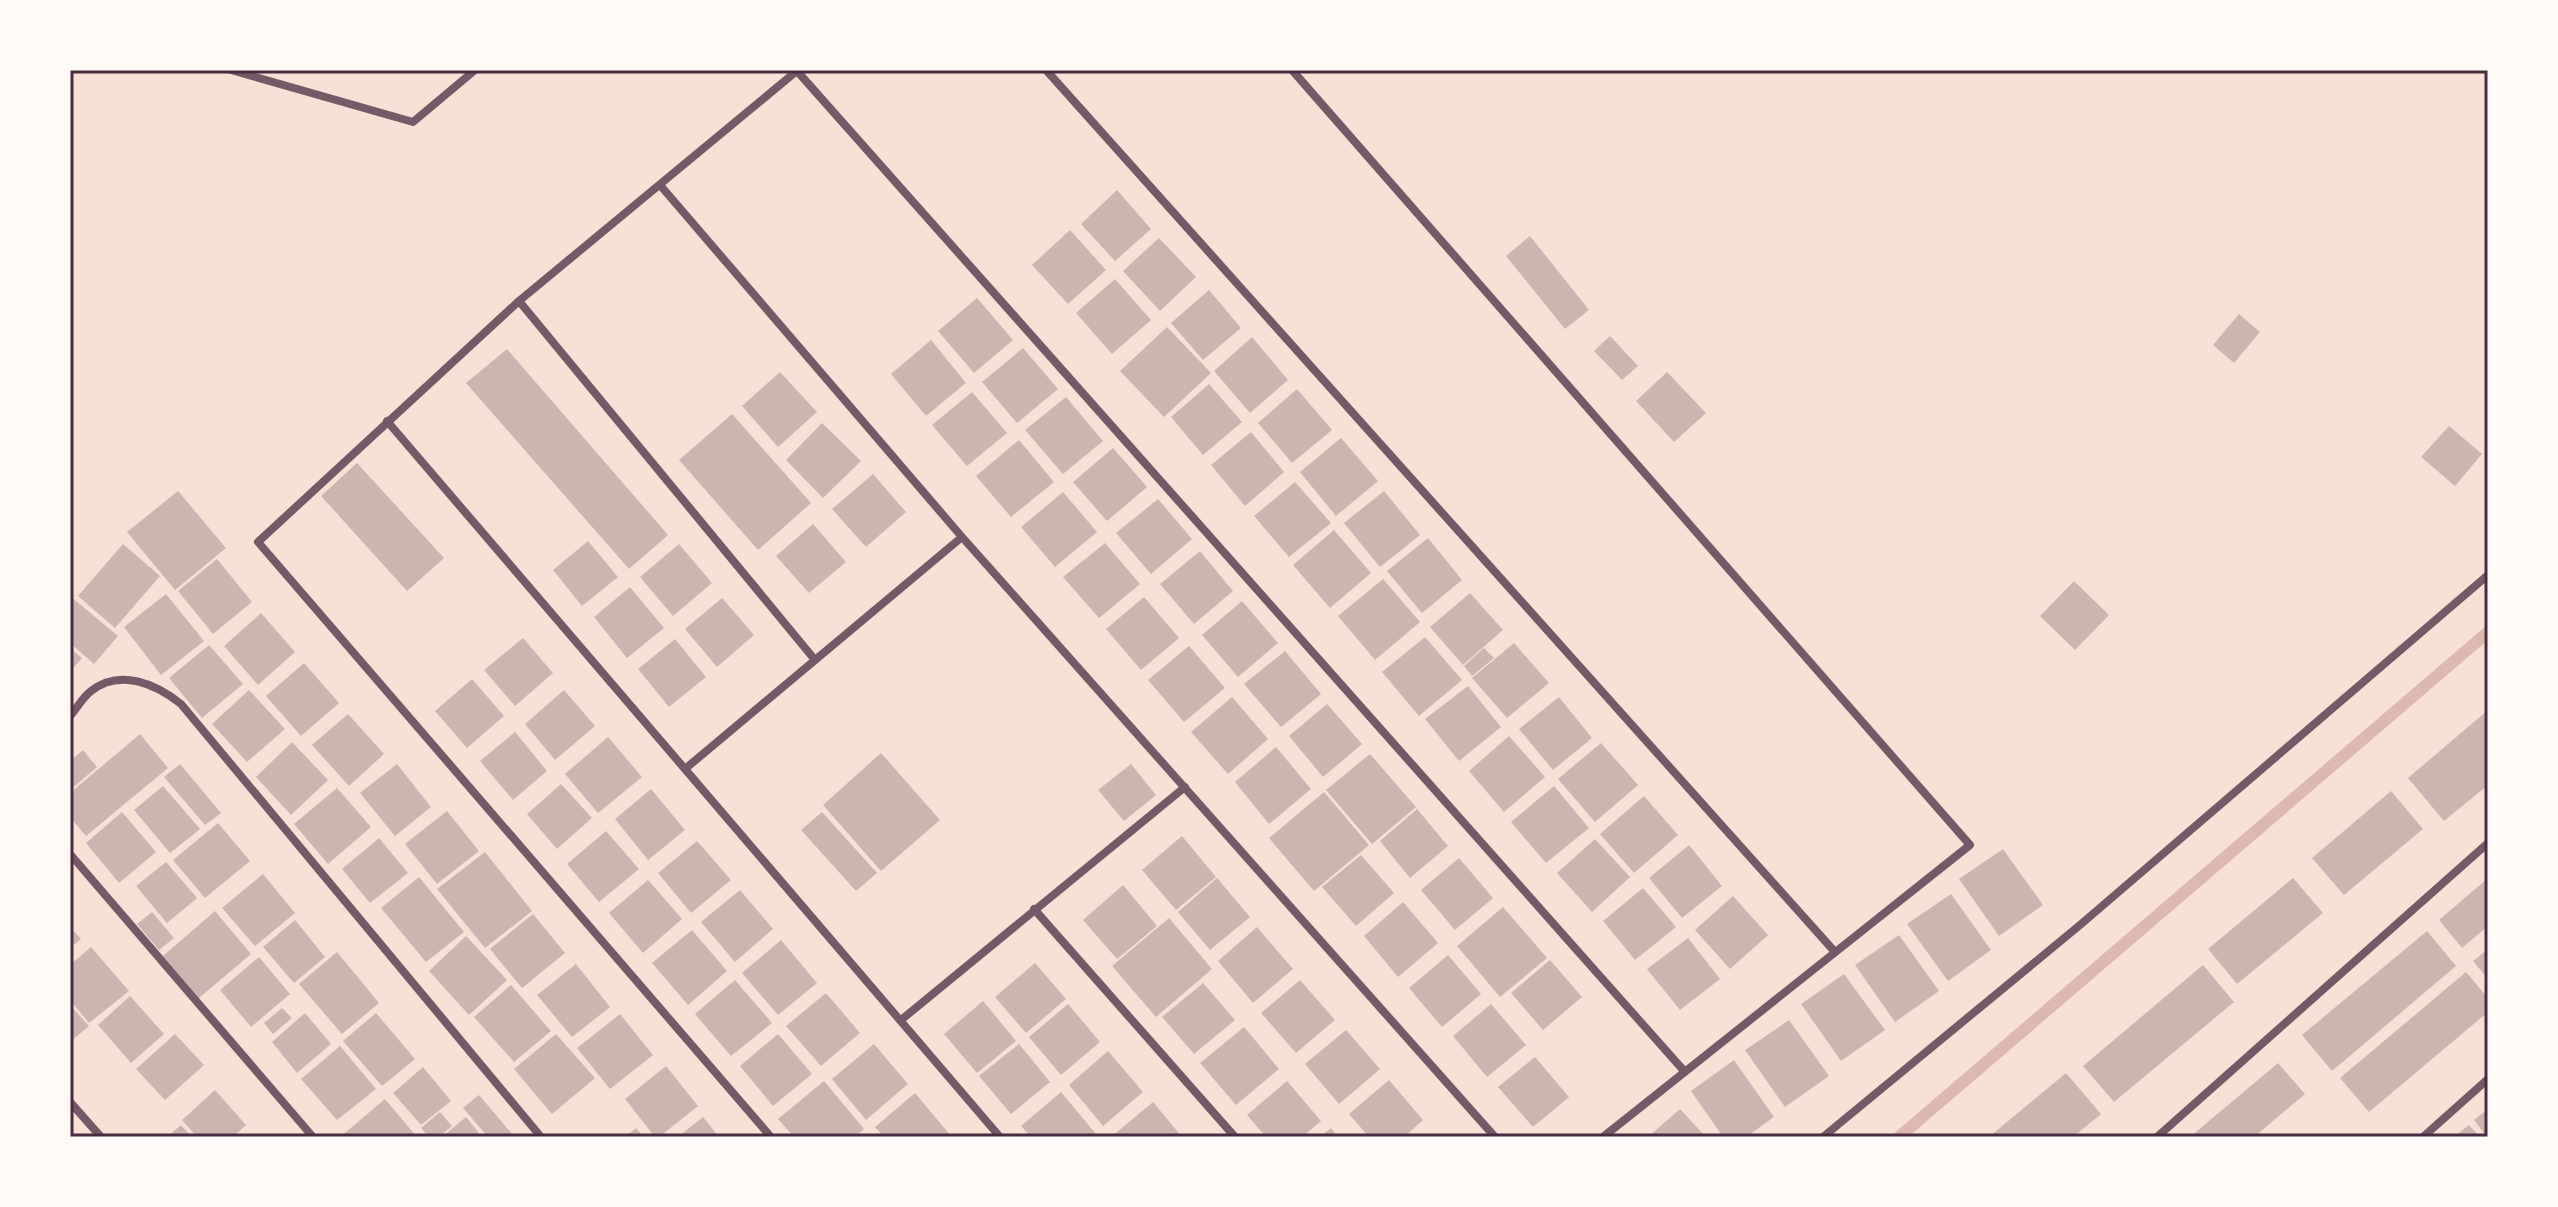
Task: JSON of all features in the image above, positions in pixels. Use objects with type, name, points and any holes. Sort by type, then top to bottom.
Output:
[{"type":"street","points":[[231,70],[413,122],[475,70]]},
{"type":"street","points":[[771,1137],[258,542],[519,301],[798,70],[1685,1072]]},
{"type":"street","points":[[1046,70],[1835,952]]},
{"type":"street","points":[[1292,70],[1970,845],[1603,1137]]},
{"type":"street","points":[[660,185],[962,537],[1495,1137]]},
{"type":"street","points":[[519,301],[815,660]]},
{"type":"street","points":[[387,421],[1000,1137]]},
{"type":"street","points":[[685,769],[962,537]]},
{"type":"street","points":[[1823,1137],[2080,925],[2488,575]]},
{"type":"street","points":[[70,716],[92,690],[110,682],[130,679],[162,689],[181,704],[541,1137]]},
{"type":"street","points":[[901,1020],[1185,787]]},
{"type":"street","points":[[2157,1137],[2488,843]]},
{"type":"street","points":[[70,854],[313,1137]]},
{"type":"street","points":[[1034,909],[1235,1137]]},
{"type":"street","points":[[2423,1137],[2488,1079]]},
{"type":"street","points":[[70,1102],[101,1137]]},
{"type":"building","points":[[1117,190],[1151,229],[1115,261],[1081,224]]},
{"type":"building","points":[[1070,230],[1106,270],[1068,304],[1032,265]]},
{"type":"building","points":[[1530,236],[1589,310],[1565,329],[1506,256]]},
{"type":"building","points":[[1159,238],[1196,277],[1160,311],[1123,271]]},
{"type":"building","points":[[1115,279],[1151,320],[1112,354],[1076,313]]},
{"type":"building","points":[[1209,290],[1241,328],[1203,360],[1171,323]]},
{"type":"building","points":[[977,298],[1013,340],[974,373],[938,331]]},
{"type":"building","points":[[2239,314],[2260,332],[2234,363],[2213,345]]},
{"type":"building","points":[[1167,327],[1211,373],[1164,417],[1120,371]]},
{"type":"building","points":[[1610,336],[1638,366],[1622,380],[1594,351]]},
{"type":"building","points":[[1252,337],[1288,380],[1250,413],[1214,371]]},
{"type":"building","points":[[931,340],[966,383],[926,416],[891,374]]},
{"type":"building","points":[[1023,348],[1058,389],[1017,423],[982,382]]},
{"type":"building","points":[[507,349],[668,535],[629,569],[466,383]]},
{"type":"building","points":[[780,372],[817,412],[778,447],[742,406]]},
{"type":"building","points":[[1667,372],[1706,413],[1674,442],[1636,401]]},
{"type":"building","points":[[1209,384],[1242,422],[1203,455],[1171,417]]},
{"type":"building","points":[[1297,389],[1332,430],[1292,463],[1258,423]]},
{"type":"building","points":[[972,392],[1007,433],[967,466],[932,425]]},
{"type":"building","points":[[1066,397],[1103,441],[1063,474],[1025,430]]},
{"type":"building","points":[[732,414],[811,503],[758,550],[679,460]]},
{"type":"building","points":[[822,423],[861,461],[823,498],[786,460]]},
{"type":"building","points":[[2449,426],[2482,454],[2455,486],[2421,457]]},
{"type":"building","points":[[1251,432],[1284,472],[1245,506],[1211,465]]},
{"type":"building","points":[[1341,438],[1378,481],[1336,516],[1300,472]]},
{"type":"building","points":[[1019,440],[1054,482],[1011,517],[976,476]]},
{"type":"building","points":[[1113,448],[1147,487],[1107,521],[1073,482]]},
{"type":"building","points":[[357,463],[444,558],[407,591],[321,496]]},
{"type":"building","points":[[873,474],[906,512],[866,547],[832,509]]},
{"type":"building","points":[[1295,482],[1331,523],[1289,557],[1254,516]]},
{"type":"building","points":[[178,491],[226,548],[175,590],[127,532]]},
{"type":"building","points":[[1384,491],[1420,535],[1380,567],[1344,523]]},
{"type":"building","points":[[1063,492],[1097,532],[1055,567],[1021,527]]},
{"type":"building","points":[[1158,499],[1192,539],[1151,574],[1116,533]]},
{"type":"building","points":[[813,524],[846,562],[809,593],[776,556]]},
{"type":"building","points":[[1334,530],[1371,573],[1330,608],[1293,565]]},
{"type":"building","points":[[1428,538],[1462,580],[1422,613],[1387,571]]},
{"type":"building","points":[[588,541],[618,577],[582,606],[553,570]]},
{"type":"building","points":[[1105,543],[1140,584],[1099,618],[1063,577]]},
{"type":"building","points":[[123,544],[160,576],[115,628],[78,596]]},
{"type":"building","points":[[679,544],[712,583],[673,616],[640,577]]},
{"type":"building","points":[[1200,551],[1233,591],[1194,624],[1160,584]]},
{"type":"building","points":[[217,559],[252,602],[213,634],[178,591]]},
{"type":"building","points":[[1383,579],[1420,622],[1375,660],[1338,616]]},
{"type":"building","points":[[2074,581],[2109,615],[2075,650],[2040,616]]},
{"type":"building","points":[[630,587],[664,628],[627,658],[594,617]]},
{"type":"building","points":[[1470,593],[1503,630],[1463,665],[1430,627]]},
{"type":"building","points":[[166,594],[204,641],[161,675],[124,627]]},
{"type":"building","points":[[70,596],[118,636],[94,664],[70,643]]},
{"type":"building","points":[[1144,597],[1179,638],[1141,670],[1106,629]]},
{"type":"building","points":[[722,598],[754,635],[717,667],[685,629]]},
{"type":"building","points":[[1242,601],[1278,643],[1238,677],[1202,635]]},
{"type":"building","points":[[261,613],[295,652],[258,685],[224,646]]},
{"type":"building","points":[[1425,637],[1462,680],[1419,716],[1382,672]]},
{"type":"building","points":[[523,638],[553,673],[515,706],[484,670]]},
{"type":"building","points":[[675,639],[706,677],[669,707],[638,669]]},
{"type":"building","points":[[1514,643],[1549,683],[1507,718],[1472,678]]},
{"type":"building","points":[[209,645],[243,684],[202,718],[169,678]]},
{"type":"building","points":[[1189,646],[1225,688],[1184,722],[1148,680]]},
{"type":"building","points":[[70,648],[82,658],[70,672]]},
{"type":"building","points":[[1484,648],[1494,658],[1472,676],[1464,666]]},
{"type":"building","points":[[1285,651],[1321,694],[1281,727],[1244,684]]},
{"type":"building","points":[[304,663],[339,703],[301,736],[266,696]]},
{"type":"building","points":[[472,679],[504,716],[467,748],[435,711]]},
{"type":"building","points":[[1468,686],[1501,727],[1459,761],[1425,719]]},
{"type":"building","points":[[249,690],[285,729],[247,762],[212,724]]},
{"type":"building","points":[[564,690],[595,726],[555,760],[525,724]]},
{"type":"building","points":[[1232,697],[1268,739],[1228,774],[1191,732]]},
{"type":"building","points":[[1559,697],[1592,738],[1553,770],[1519,729]]},
{"type":"building","points":[[1327,704],[1362,744],[1323,777],[1289,736]]},
{"type":"building","points":[[2488,710],[2488,785],[2444,821],[2408,778]]},
{"type":"building","points":[[348,714],[384,754],[349,786],[312,745]]},
{"type":"building","points":[[515,732],[547,771],[513,800],[480,761]]},
{"type":"building","points":[[140,734],[168,768],[86,836],[70,817],[70,793]]},
{"type":"building","points":[[1509,736],[1545,777],[1504,812],[1469,771]]},
{"type":"building","points":[[608,737],[642,777],[598,813],[565,774]]},
{"type":"building","points":[[292,742],[328,780],[291,815],[256,777]]},
{"type":"building","points":[[1601,743],[1638,785],[1595,822],[1558,779]]},
{"type":"building","points":[[1276,747],[1311,789],[1269,824],[1235,782]]},
{"type":"building","points":[[83,750],[97,767],[70,790],[70,761]]},
{"type":"building","points":[[881,753],[940,820],[881,871],[823,805]]},
{"type":"building","points":[[1370,754],[1416,807],[1372,844],[1326,790]]},
{"type":"building","points":[[180,764],[221,813],[205,825],[164,777]]},
{"type":"building","points":[[397,764],[431,807],[395,836],[360,793]]},
{"type":"building","points":[[1131,764],[1156,795],[1124,821],[1098,790]]},
{"type":"building","points":[[561,784],[592,818],[557,849],[527,814]]},
{"type":"building","points":[[163,786],[200,829],[170,853],[134,810]]},
{"type":"building","points":[[1554,786],[1589,828],[1546,863],[1511,822]]},
{"type":"building","points":[[337,788],[371,827],[328,864],[294,824]]},
{"type":"building","points":[[651,789],[685,830],[648,860],[615,819]]},
{"type":"building","points":[[2391,791],[2423,829],[2344,895],[2312,858]]},
{"type":"building","points":[[1324,792],[1369,845],[1314,891],[1269,838]]},
{"type":"building","points":[[1644,796],[1678,835],[1634,873],[1600,834]]},
{"type":"building","points":[[1417,809],[1448,846],[1410,878],[1380,841]]},
{"type":"building","points":[[447,811],[479,851],[437,884],[405,844]]},
{"type":"building","points":[[122,812],[156,852],[119,883],[86,843]]},
{"type":"building","points":[[822,812],[877,873],[856,891],[801,830]]},
{"type":"building","points":[[218,823],[250,861],[205,898],[173,860]]},
{"type":"building","points":[[606,831],[639,869],[599,902],[567,864]]},
{"type":"building","points":[[1182,836],[1216,877],[1176,910],[1142,870]]},
{"type":"building","points":[[379,838],[408,873],[370,903],[342,869]]},
{"type":"building","points":[[1595,839],[1630,877],[1592,912],[1557,873]]},
{"type":"building","points":[[697,841],[731,880],[691,913],[658,873]]},
{"type":"building","points":[[1689,845],[1722,886],[1682,918],[1649,878]]},
{"type":"building","points":[[2003,849],[2043,905],[1999,936],[1959,879]]},
{"type":"building","points":[[485,852],[532,911],[485,948],[437,889]]},
{"type":"building","points":[[1361,855],[1394,893],[1356,926],[1322,887]]},
{"type":"building","points":[[1459,858],[1493,898],[1455,930],[1421,890]]},
{"type":"building","points":[[166,862],[197,898],[167,923],[136,886]]},
{"type":"building","points":[[263,874],[295,913],[255,946],[222,908]]},
{"type":"building","points":[[419,877],[464,932],[426,962],[381,908]]},
{"type":"building","points":[[1217,878],[1250,917],[1210,950],[1178,912]]},
{"type":"building","points":[[2293,878],[2323,913],[2237,984],[2208,949]]},
{"type":"building","points":[[2488,878],[2488,926],[2462,948],[2439,920]]},
{"type":"building","points":[[648,880],[682,919],[643,953],[609,913]]},
{"type":"building","points":[[1123,885],[1157,926],[1117,959],[1083,920]]},
{"type":"building","points":[[1643,888],[1676,927],[1635,960],[1603,921]]},
{"type":"building","points":[[740,890],[773,929],[735,962],[701,922]]},
{"type":"building","points":[[1951,894],[1991,950],[1948,981],[1907,924]]},
{"type":"building","points":[[1733,896],[1768,935],[1730,969],[1695,930]]},
{"type":"building","points":[[1403,902],[1438,943],[1398,977],[1364,936]]},
{"type":"building","points":[[1503,907],[1547,958],[1500,997],[1457,946]]},
{"type":"building","points":[[215,911],[251,954],[199,998],[163,956]]},
{"type":"building","points":[[152,912],[174,938],[159,950],[137,924]]},
{"type":"building","points":[[533,914],[565,953],[522,988],[490,949]]},
{"type":"building","points":[[1169,918],[1212,969],[1156,1017],[1112,966]]},
{"type":"building","points":[[295,920],[325,957],[294,983],[263,947]]},
{"type":"building","points":[[70,927],[81,939],[70,948]]},
{"type":"building","points":[[1257,927],[1293,969],[1253,1003],[1218,961]]},
{"type":"building","points":[[692,930],[727,971],[688,1005],[652,963]]},
{"type":"building","points":[[2427,931],[2456,966],[2332,1071],[2302,1035]]},
{"type":"building","points":[[1899,935],[1939,991],[1895,1022],[1855,965]]},
{"type":"building","points":[[466,936],[507,980],[469,1015],[429,971]]},
{"type":"building","points":[[1688,938],[1720,979],[1680,1010],[1647,969]]},
{"type":"building","points":[[781,940],[817,983],[778,1015],[742,973]]},
{"type":"building","points":[[91,947],[129,991],[89,1023],[70,1000],[70,965]]},
{"type":"building","points":[[2488,949],[2488,979],[2473,961]]},
{"type":"building","points":[[337,952],[379,1003],[342,1034],[299,984]]},
{"type":"building","points":[[1448,955],[1481,994],[1442,1027],[1409,988]]},
{"type":"building","points":[[259,957],[290,994],[251,1027],[220,990]]},
{"type":"building","points":[[1550,960],[1582,997],[1543,1030],[1511,993]]},
{"type":"building","points":[[1035,963],[1066,999],[1026,1033],[995,997]]},
{"type":"building","points":[[576,964],[610,1007],[572,1037],[537,995]]},
{"type":"building","points":[[2203,965],[2234,1002],[2114,1102],[2083,1066]]},
{"type":"building","points":[[2466,972],[2488,998],[2488,1012],[2369,1112],[2340,1078]]},
{"type":"building","points":[[1844,974],[1885,1030],[1841,1061],[1801,1004]]},
{"type":"building","points":[[735,980],[772,1023],[731,1056],[695,1014]]},
{"type":"building","points":[[1300,980],[1335,1020],[1296,1053],[1261,1013]]},
{"type":"building","points":[[1203,983],[1235,1020],[1194,1054],[1162,1017]]},
{"type":"building","points":[[511,985],[551,1031],[514,1062],[474,1017]]},
{"type":"building","points":[[826,993],[860,1033],[821,1066],[786,1026]]},
{"type":"building","points":[[130,996],[164,1034],[131,1063],[98,1025]]},
{"type":"building","points":[[983,1001],[1016,1041],[977,1073],[944,1034]]},
{"type":"building","points":[[1068,1004],[1100,1042],[1061,1075],[1029,1037]]},
{"type":"building","points":[[1491,1004],[1526,1045],[1487,1077],[1453,1036]]},
{"type":"building","points":[[70,1005],[89,1026],[70,1042]]},
{"type":"building","points":[[282,1008],[292,1018],[273,1034],[264,1023]]},
{"type":"building","points":[[305,1013],[331,1044],[297,1073],[272,1042]]},
{"type":"building","points":[[376,1013],[415,1059],[382,1086],[343,1041]]},
{"type":"building","points":[[620,1014],[653,1055],[610,1089],[577,1048]]},
{"type":"building","points":[[1789,1020],[1829,1076],[1785,1107],[1745,1050]]},
{"type":"building","points":[[1244,1027],[1279,1069],[1236,1105],[1200,1063]]},
{"type":"building","points":[[1346,1030],[1380,1069],[1339,1104],[1305,1064]]},
{"type":"building","points":[[175,1034],[204,1065],[165,1100],[136,1069]]},
{"type":"building","points":[[556,1034],[595,1078],[552,1114],[514,1069]]},
{"type":"building","points":[[778,1034],[812,1074],[773,1106],[740,1066]]},
{"type":"building","points":[[874,1044],[908,1084],[866,1120],[832,1079]]},
{"type":"building","points":[[1019,1044],[1050,1082],[1011,1114],[979,1076]]},
{"type":"building","points":[[340,1046],[376,1089],[337,1120],[301,1079]]},
{"type":"building","points":[[1108,1051],[1143,1092],[1103,1126],[1069,1085]]},
{"type":"building","points":[[1535,1057],[1569,1097],[1533,1127],[1498,1087]]},
{"type":"building","points":[[1734,1060],[1774,1117],[1746,1137],[1723,1137],[1691,1091]]},
{"type":"building","points":[[2278,1063],[2305,1094],[2254,1137],[2190,1137]]},
{"type":"building","points":[[666,1066],[698,1106],[655,1137],[625,1099]]},
{"type":"building","points":[[423,1067],[451,1101],[421,1125],[393,1093]]},
{"type":"building","points":[[2066,1073],[2101,1114],[2073,1137],[1989,1137]]},
{"type":"building","points":[[1389,1080],[1423,1120],[1404,1137],[1369,1137],[1349,1114]]},
{"type":"building","points":[[824,1081],[864,1129],[855,1137],[794,1137],[778,1119]]},
{"type":"building","points":[[1287,1081],[1321,1121],[1302,1137],[1266,1137],[1247,1115]]},
{"type":"building","points":[[215,1090],[246,1125],[233,1137],[197,1137],[182,1120]]},
{"type":"building","points":[[1061,1092],[1096,1134],[1092,1137],[1031,1137],[1021,1126]]},
{"type":"building","points":[[915,1093],[951,1136],[884,1137],[875,1127]]},
{"type":"building","points":[[479,1095],[513,1135],[488,1137],[463,1108]]},
{"type":"building","points":[[385,1099],[417,1137],[340,1137]]},
{"type":"building","points":[[1153,1102],[1182,1137],[1111,1137]]},
{"type":"building","points":[[1680,1109],[1706,1137],[1648,1137]]},
{"type":"building","points":[[2488,1109],[2488,1137],[2487,1137],[2474,1120]]},
{"type":"building","points":[[440,1112],[452,1126],[439,1137],[429,1137],[421,1128]]},
{"type":"building","points":[[466,1117],[482,1137],[442,1137]]},
{"type":"building","points":[[703,1117],[719,1137],[678,1137]]},
{"type":"building","points":[[181,1125],[192,1137],[167,1137]]},
{"type":"building","points":[[2469,1125],[2480,1137],[2454,1137]]},
{"type":"building","points":[[636,1128],[644,1137],[625,1137]]},
{"type":"building","points":[[1331,1128],[1338,1137],[1320,1137]]},
{"type":"waterway","points":[[1899,1137],[2488,632]]}]
